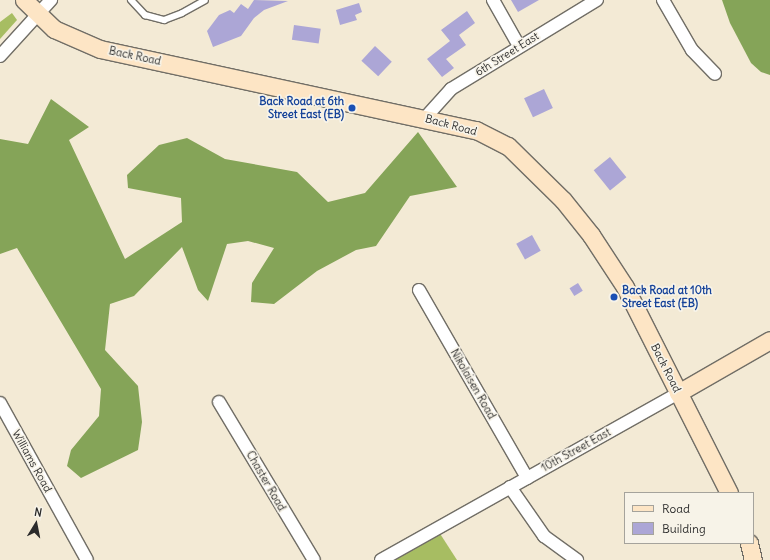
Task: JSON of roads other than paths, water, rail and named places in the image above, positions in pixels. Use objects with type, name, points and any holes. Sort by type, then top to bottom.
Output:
[{"type":"street","name":"Back Road","points":[[24,0],[38,16],[65,35],[100,49],[476,130],[508,146],[563,200],[591,235],[625,287],[728,492]]},
{"type":"street","points":[[0,56],[51,0]]},
{"type":"street","points":[[493,0],[519,46]]},
{"type":"street","name":"6th Street East","points":[[425,118],[451,89],[519,46],[597,0]]},
{"type":"street","points":[[663,0],[692,50],[715,74]]},
{"type":"street","name":"Nikolaisen Road","points":[[419,290],[527,478]]},
{"type":"street","name":"10th Street East","points":[[381,560],[770,340]]},
{"type":"street","name":"Chaster Road","points":[[219,402],[314,560]]},
{"type":"street","name":"Williams Road","points":[[0,403],[87,560]]},
{"type":"street","points":[[510,487],[544,536],[577,560]]},
{"type":"street","points":[[749,544],[753,560]]},
{"type":"lane","points":[[131,0],[145,15],[164,20],[182,13],[205,0]]},
{"type":"place","name":"Back Road at 6th Street East (EB)","points":[[352,108]]},
{"type":"place","name":"Back Road at 10th Street East (EB)","points":[[614,297]]}]
